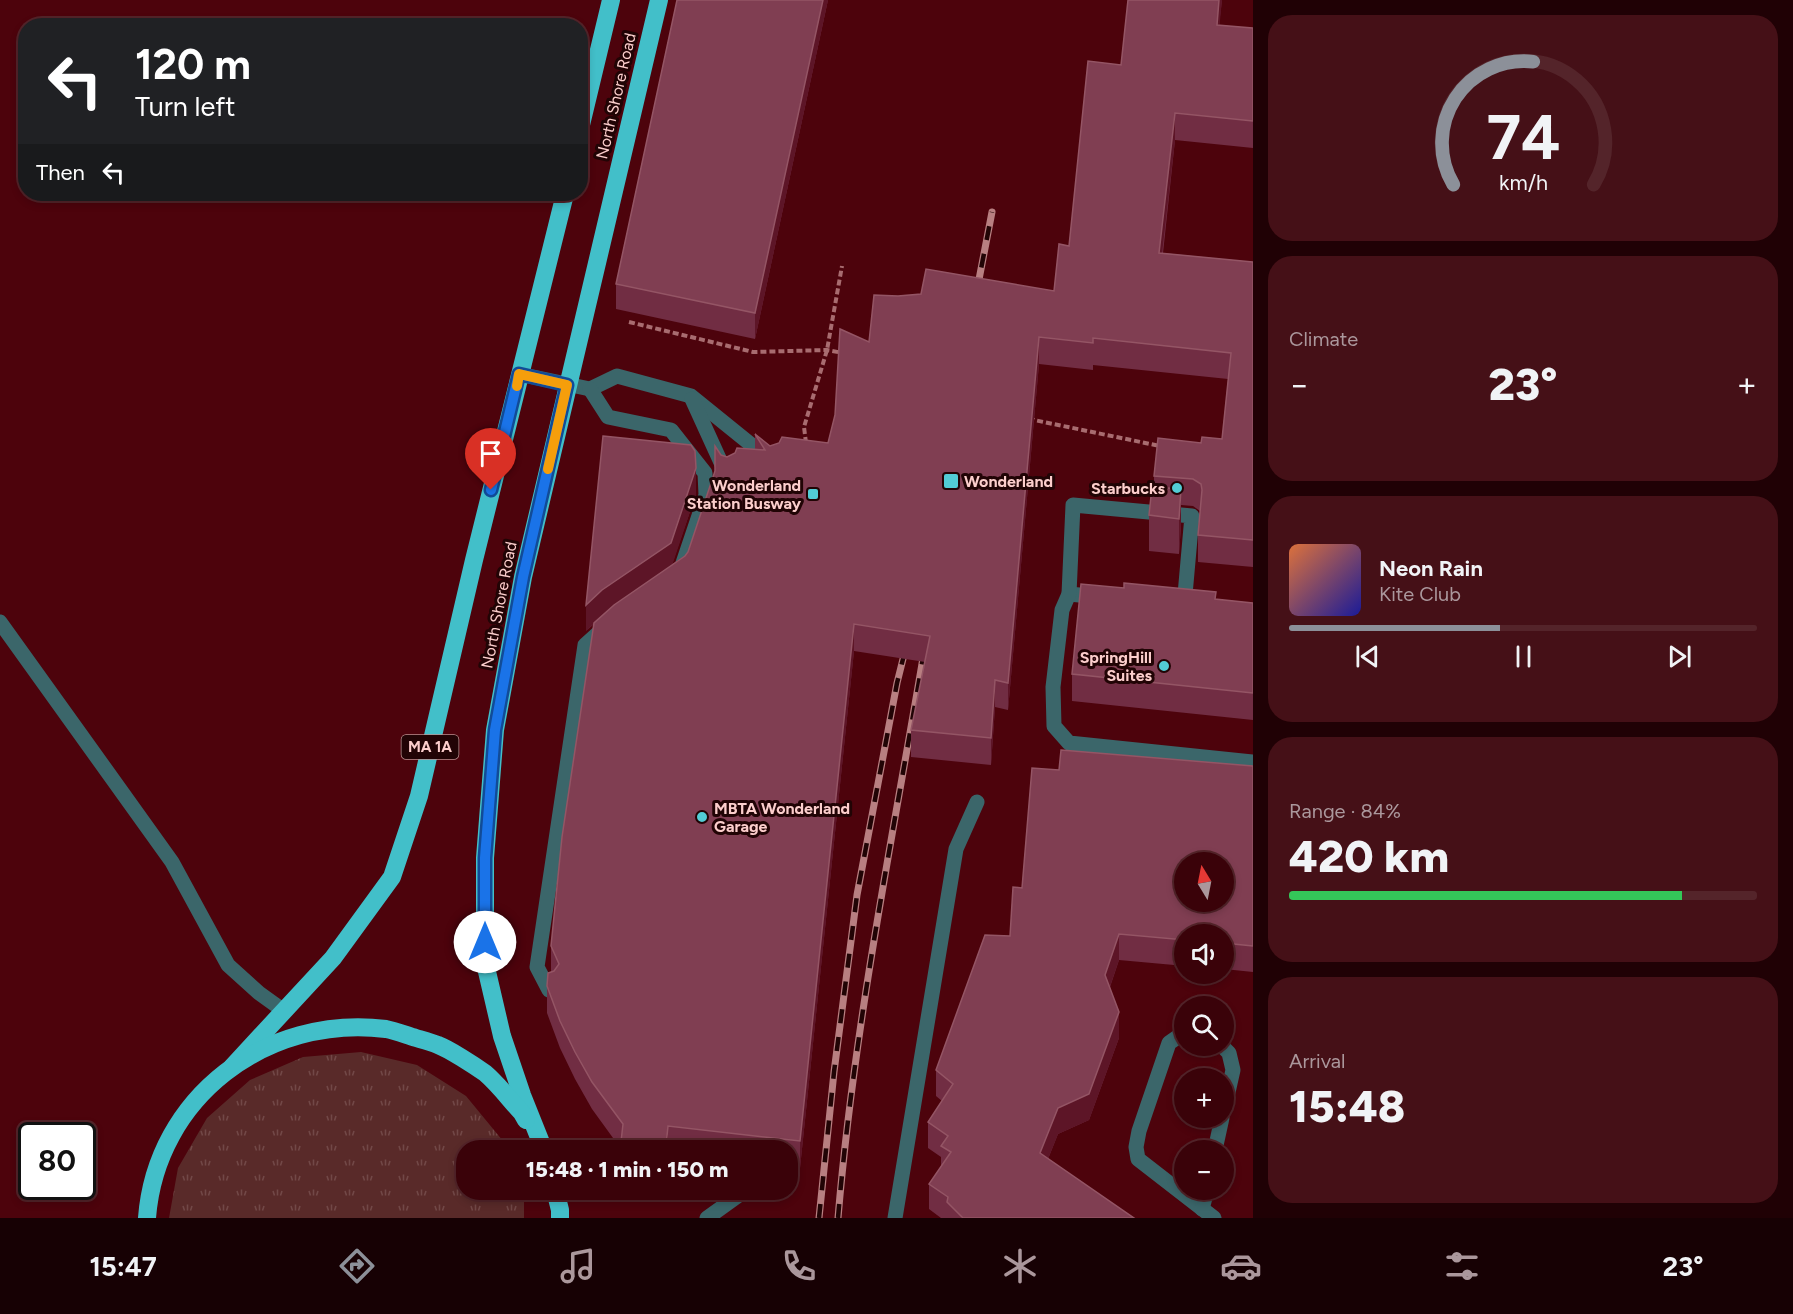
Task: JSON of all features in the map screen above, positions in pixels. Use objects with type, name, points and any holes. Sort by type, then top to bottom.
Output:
[{"type":"highway","name":"North Shore Road","points":[[588,96],[611,0]]},
{"type":"highway","name":"North Shore Road","points":[[540,1140],[502,1036],[485,963],[485,858],[495,730],[523,577],[659,0]]},
{"type":"highway","name":"North Shore Road","points":[[232,1067],[333,958],[392,877],[419,796],[446,673],[563,201]]},
{"type":"highway","points":[[232,1067],[279,1041],[332,1028],[387,1029],[439,1045],[485,1073],[522,1113],[538,1140]]},
{"type":"highway","name":"MA 1A","points":[[134,1218],[149,1199],[159,1161],[177,1125],[202,1093],[232,1067]]},
{"type":"highway","points":[[147,1218],[149,1199]]},
{"type":"highway","points":[[558,1200],[560,1218]]},
{"type":"lane","points":[[519,374],[591,389],[617,376],[691,396],[772,463]]},
{"type":"lane","points":[[591,389],[608,417],[671,430],[705,473],[706,495],[680,575],[670,581]]},
{"type":"lane","points":[[691,396],[727,474]]},
{"type":"lane","points":[[1161,604],[1184,606],[1192,516],[1073,504],[1069,594],[1062,610],[1053,687],[1054,726],[1069,743],[1253,762]]},
{"type":"lane","points":[[1069,594],[1115,599]]},
{"type":"lane","points":[[549,990],[537,967],[585,645],[617,618]]},
{"type":"lane","points":[[0,622],[172,862],[228,965],[259,993],[284,1011]]},
{"type":"lane","points":[[895,1218],[956,849],[977,802]]},
{"type":"lane","points":[[1174,1040],[1169,1043],[1139,1131],[1136,1147],[1138,1160],[1208,1214]]},
{"type":"lane","points":[[707,1218],[732,1200]]},
{"type":"path","points":[[807,449],[804,427],[827,350],[842,266]]},
{"type":"path","points":[[629,322],[753,352],[827,350],[849,354]]},
{"type":"path","points":[[1023,414],[1034,420],[1164,446]]},
{"type":"green space","points":[[361,1052],[417,1065],[466,1096],[502,1140],[456,1140],[456,1200],[524,1200],[524,1218],[169,1218],[178,1168],[207,1118],[250,1080],[303,1057]]},
{"type":"building","points":[[677,0],[823,0],[755,313],[616,284]]},
{"type":"building","points":[[1128,0],[1219,0],[1217,25],[1253,28],[1253,121],[1175,113],[1159,253],[1253,262],[1253,540],[1198,535],[1201,484],[1193,479],[1154,476],[1158,438],[1201,443],[1202,437],[1222,439],[1231,353],[1093,338],[1093,343],[1039,337],[1008,683],[995,680],[991,738],[911,730],[930,636],[854,624],[800,1141],[668,1126],[667,1140],[621,1140],[623,1124],[592,1082],[575,1052],[547,986],[548,973],[554,971],[559,964],[551,946],[562,837],[594,623],[614,605],[688,552],[715,471],[715,446],[721,455],[727,457],[735,453],[737,448],[765,450],[755,434],[770,446],[779,443],[782,437],[828,443],[835,415],[840,329],[869,342],[874,295],[921,294],[926,269],[1054,291],[1059,244],[1069,246],[1088,61],[1121,65]]},
{"type":"building","points":[[603,436],[691,445],[695,451],[696,468],[671,543],[602,590],[586,605]]},
{"type":"building","points":[[1152,487],[1181,489],[1179,519],[1149,515]]},
{"type":"building","name":"SpringHill Suites","points":[[1124,583],[1216,592],[1215,599],[1253,603],[1253,693],[1072,674],[1081,584],[1124,588]]},
{"type":"building","points":[[1061,750],[1253,766],[1253,946],[1234,944],[1234,924],[1174,924],[1174,939],[1119,934],[1105,975],[1119,1012],[1089,1094],[1058,1108],[1040,1153],[1134,1218],[963,1218],[947,1202],[948,1197],[929,1184],[951,1152],[941,1146],[948,1136],[928,1122],[953,1084],[936,1070],[985,935],[1010,936],[1013,887],[1022,888],[1032,768],[1059,770]]},
{"type":"railway","points":[[976,295],[992,212]]},
{"type":"railway","points":[[819,1218],[834,1072],[857,895],[897,683],[907,643]]},
{"type":"railway","points":[[838,1218],[864,1003],[925,646]]},
{"type":"slow traffic","points":[[517,386],[519,374],[567,385],[548,469]]},
{"type":"place","name":"Wonderland","points":[[951,481]]},
{"type":"place","name":"Starbucks","points":[[1177,488]]},
{"type":"place","name":"Wonderland Station Busway","points":[[813,494]]},
{"type":"place","name":"SpringHill Suites","points":[[1164,666]]},
{"type":"place","name":"MBTA Wonderland Garage","points":[[702,817]]},
{"type":"route","points":[[485,942],[485,858],[495,730],[523,577],[567,385],[519,374],[491,490]]}]
